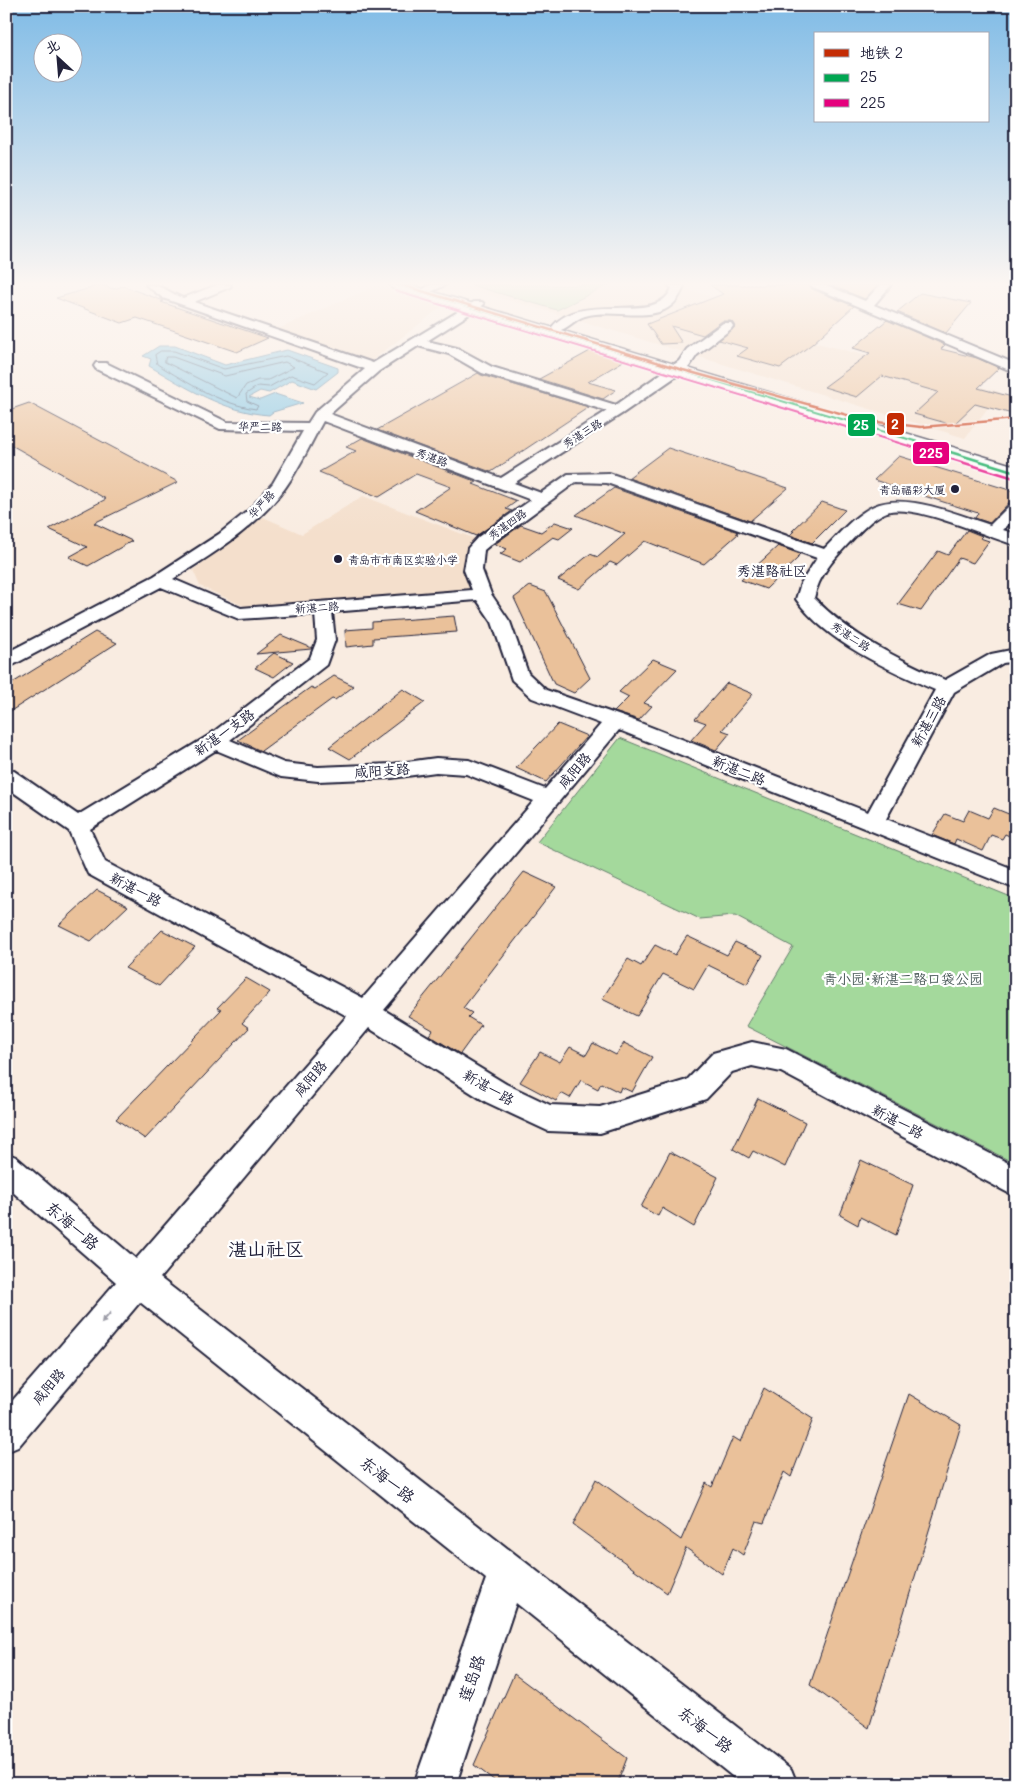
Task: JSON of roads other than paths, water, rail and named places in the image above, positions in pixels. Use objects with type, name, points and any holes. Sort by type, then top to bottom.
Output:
[{"type":"main road","points":[[685,369],[1016,463]]},
{"type":"main road","points":[[685,369],[1016,472]]},
{"type":"street","name":"华严二路","points":[[106,369],[225,426],[316,421]]},
{"type":"street","name":"华严路","points":[[6,661],[160,580],[225,538],[256,512],[279,485],[316,421],[373,369]]},
{"type":"street","points":[[483,369],[618,410]]},
{"type":"street","name":"秀湛三路","points":[[503,483],[618,410],[678,369]]},
{"type":"street","name":"秀湛路","points":[[316,421],[503,483],[538,502]]},
{"type":"street","name":"秀湛四路","points":[[501,622],[482,594],[473,570],[476,548],[573,477],[609,478],[827,556]]},
{"type":"street","name":"秀湛二路","points":[[946,688],[911,672],[835,627],[814,610],[805,599],[806,591],[827,556],[869,515],[887,506],[909,506],[992,532]]},
{"type":"street","points":[[1016,508],[992,532],[1016,540]]},
{"type":"street","name":"新湛二路","points":[[160,580],[239,614],[482,594]]},
{"type":"street","name":"新湛一支路","points":[[78,826],[215,741],[319,661],[326,640],[323,607]]},
{"type":"street","name":"新湛二路","points":[[501,622],[519,676],[539,694],[615,721],[1016,880]]},
{"type":"street","name":"新湛三路","points":[[873,823],[946,688],[998,658],[1016,655]]},
{"type":"street","name":"咸阳路","points":[[6,1435],[615,721]]},
{"type":"street","name":"咸阳支路","points":[[215,741],[281,770],[318,774],[392,771],[436,764],[469,767],[549,799]]},
{"type":"street","points":[[6,776],[78,826]]},
{"type":"street","name":"新湛一路","points":[[78,826],[96,868],[366,1013],[496,1093],[548,1118],[600,1120],[696,1090],[723,1062],[752,1054],[786,1062],[1016,1183]]},
{"type":"street","name":"东海一路","points":[[6,1167],[138,1280],[776,1784]]},
{"type":"street","name":"莲岛路","points":[[435,1784],[507,1572]]},
{"type":"water","points":[[153,369],[338,369],[338,372],[316,389],[292,380],[269,393],[260,391],[249,397],[260,400],[275,394],[303,403],[269,415],[252,413],[221,404],[177,383]]},
{"type":"metro line","name":"2","points":[[678,369],[869,421],[921,427],[1016,419]]},
{"type":"place","name":"青岛福彩大厦","points":[[955,489]]},
{"type":"place","name":"青岛市市南区实验小学","points":[[338,559]]},
{"type":"district","name":"秀湛路社区","points":[[772,570]]},
{"type":"district","name":"湛山社区","points":[[266,1248]]},
{"type":"park label","name":"青小园·新湛二路口袋公园","points":[[903,978]]}]
